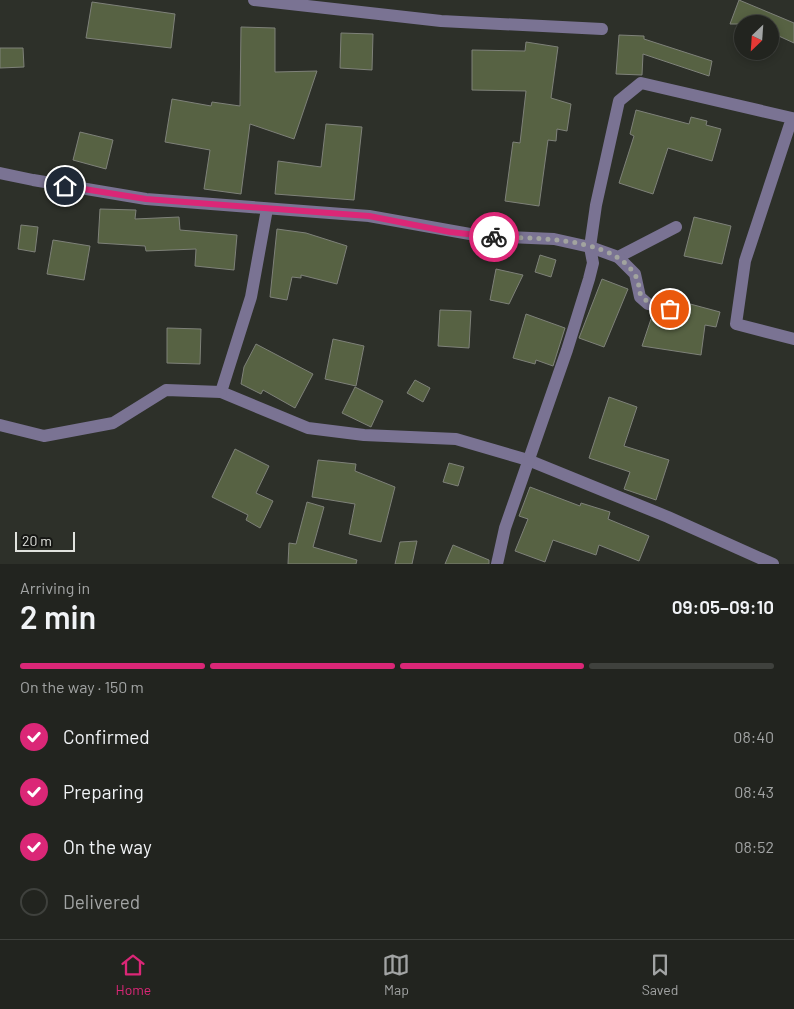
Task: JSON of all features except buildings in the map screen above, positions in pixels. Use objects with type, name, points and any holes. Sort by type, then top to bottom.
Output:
[{"type":"street","points":[[254,0],[441,21],[602,29]]},
{"type":"street","points":[[497,564],[506,528],[567,350],[589,278],[592,262],[590,247],[596,205],[619,101],[641,83],[793,116],[745,261],[736,324],[794,339]]},
{"type":"street","points":[[0,172],[42,182],[146,199],[369,216],[480,236],[554,239],[590,247],[618,257],[635,274],[640,297],[648,304],[670,309]]},
{"type":"street","points":[[221,392],[251,297],[267,209]]},
{"type":"street","points":[[618,257],[676,227]]},
{"type":"street","points":[[0,425],[44,436],[113,423],[166,390],[221,392],[308,428],[364,435],[456,439],[528,460],[668,517],[774,564]]},
{"type":"way so far","points":[[494,237],[554,239],[590,247],[618,257],[635,274],[640,297],[648,304],[670,309]]},
{"type":"route","points":[[65,186],[146,199],[369,216],[450,232],[494,237]]}]
